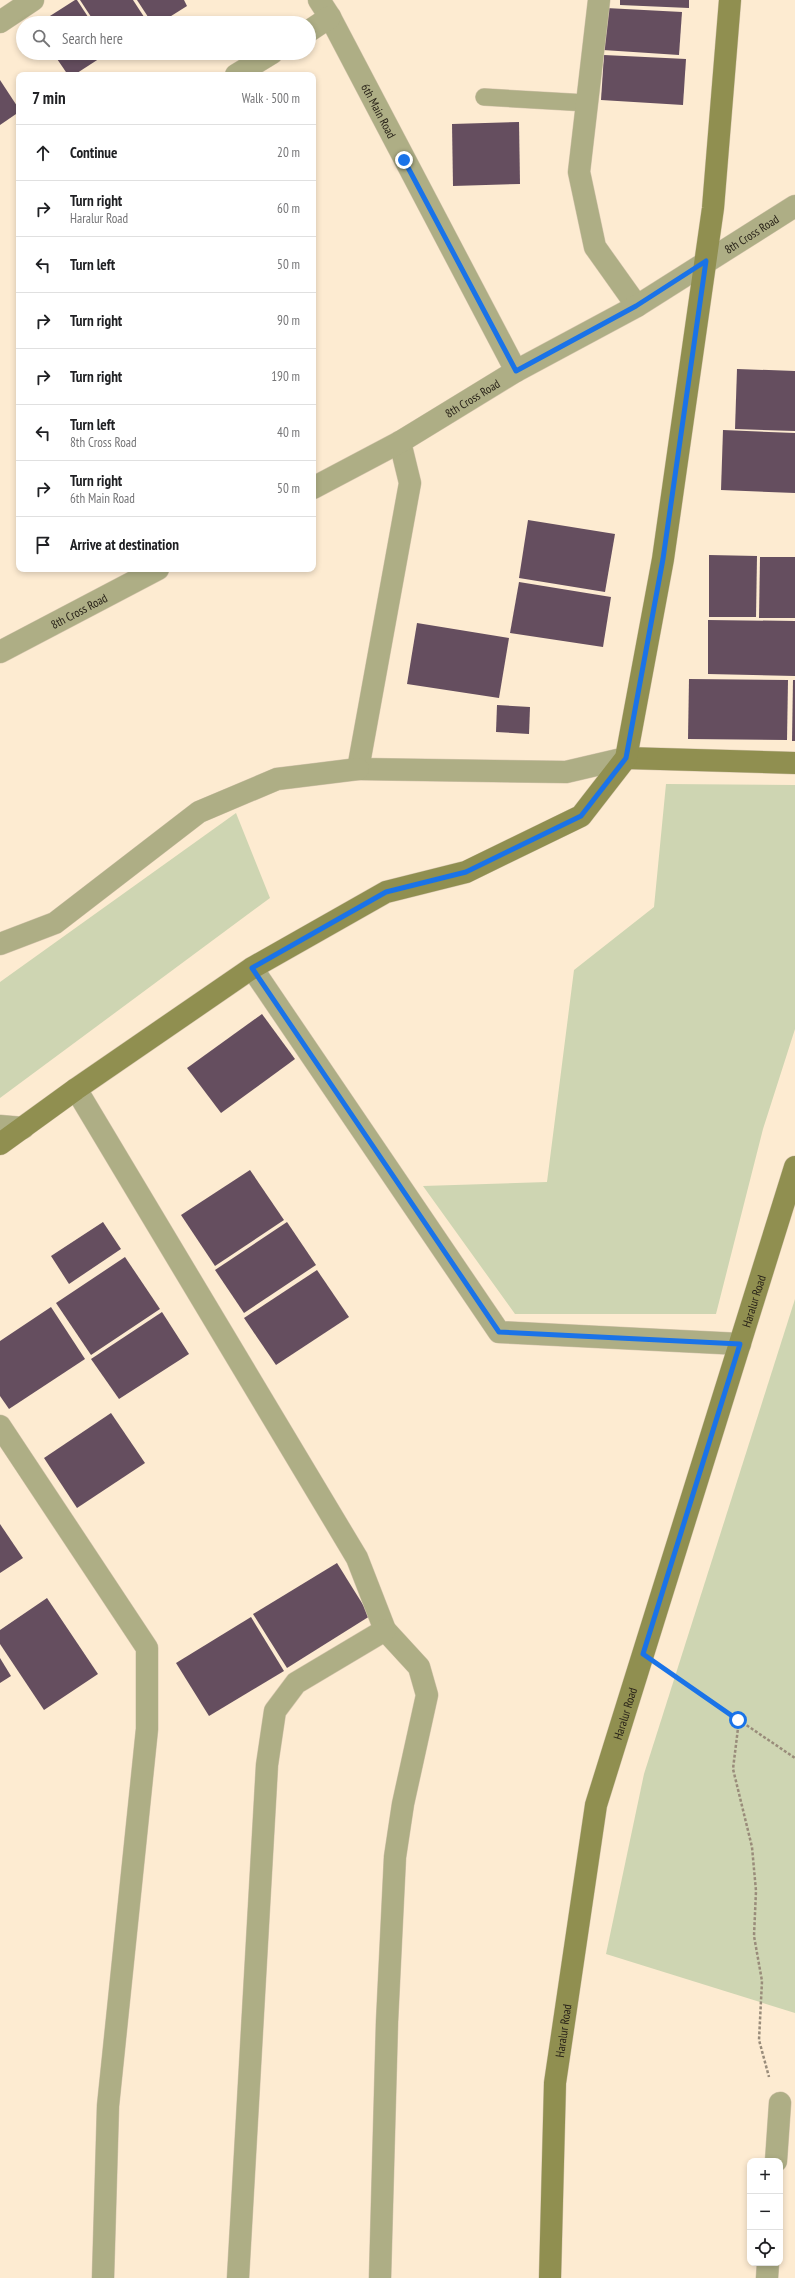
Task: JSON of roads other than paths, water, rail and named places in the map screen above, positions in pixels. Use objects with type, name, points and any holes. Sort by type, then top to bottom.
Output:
[{"type":"street","points":[[0,22],[33,0]]},
{"type":"street","points":[[598,0],[579,172],[595,247],[636,306]]},
{"type":"street","points":[[0,1144],[76,1089],[252,968],[386,892],[466,872],[581,816],[626,758],[663,559],[706,261],[713,208],[730,0]]},
{"type":"street","points":[[316,21],[325,9]]},
{"type":"street","name":"6th Main Road","points":[[325,9],[516,371]]},
{"type":"street","points":[[241,72],[261,60]]},
{"type":"street","name":"8th Cross Road","points":[[316,486],[400,442],[516,371],[636,306],[795,206]]},
{"type":"street","points":[[358,769],[410,483],[400,442]]},
{"type":"street","name":"8th Cross Road","points":[[0,652],[152,572]]},
{"type":"street","points":[[0,944],[55,923],[199,812],[277,779],[358,769],[566,772],[626,758],[795,763]]},
{"type":"street","points":[[252,968],[499,1332],[740,1344]]},
{"type":"street","points":[[76,1089],[357,1558],[385,1630],[419,1667],[427,1695],[403,1804],[395,1857],[387,2022],[380,2278]]},
{"type":"street","points":[[0,1126],[23,1128]]},
{"type":"street","name":"Haralur Road","points":[[550,2278],[555,2083],[596,1805],[795,1167]]},
{"type":"street","points":[[0,1426],[147,1648],[147,1729],[108,2106],[103,2278]]},
{"type":"street","points":[[238,2278],[267,1765],[274,1711],[296,1683],[385,1630]]},
{"type":"street","points":[[776,2158],[780,2103]]},
{"type":"street","points":[[767,2278],[768,2266]]},
{"type":"lane","points":[[484,97],[587,103]]}]
